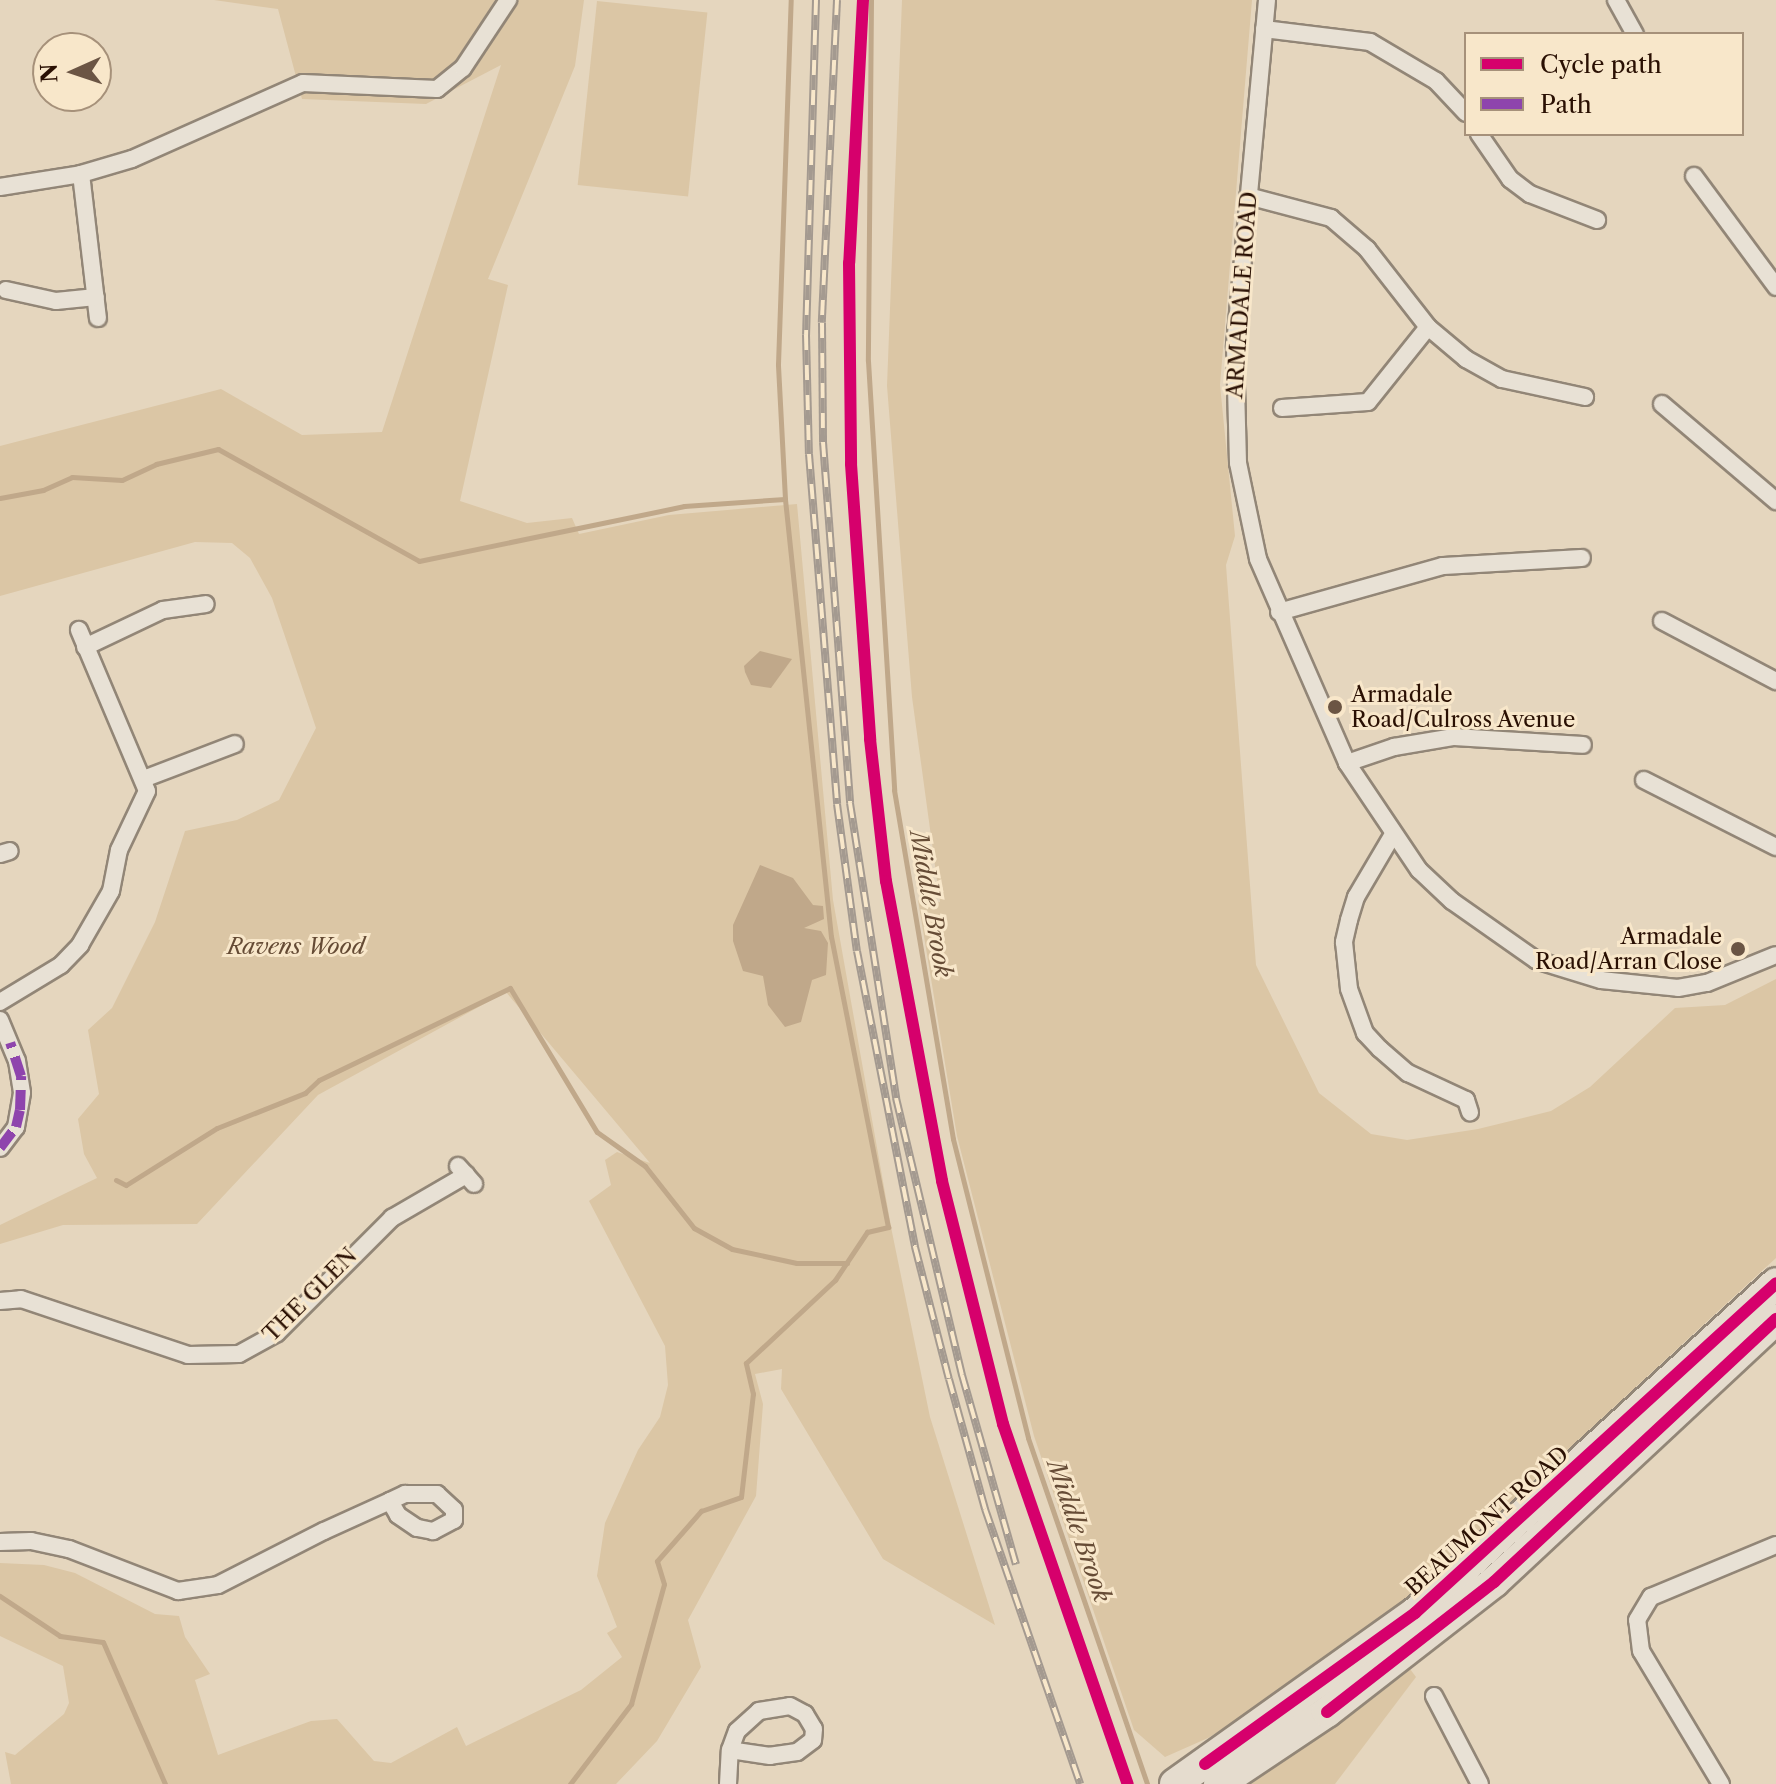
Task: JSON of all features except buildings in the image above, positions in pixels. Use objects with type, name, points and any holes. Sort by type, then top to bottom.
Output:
[{"type":"highway","name":"BEAUMONT ROAD","points":[[1212,1774],[1415,1613],[1776,1283]]},
{"type":"highway","name":"BEAUMONT ROAD","points":[[1175,1784],[1212,1774],[1327,1712],[1494,1582],[1776,1319]]},
{"type":"street","points":[[0,187],[81,174],[132,159],[303,83],[437,89],[463,68],[508,0]]},
{"type":"street","name":"ARMADALE ROAD","points":[[1267,0],[1235,348],[1236,434],[1246,513],[1279,612],[1347,763],[1392,836],[1452,901],[1506,942],[1566,971],[1678,988],[1707,983],[1776,955]]},
{"type":"street","points":[[1616,0],[1634,32]]},
{"type":"street","points":[[1264,29],[1370,42],[1436,81],[1464,111]]},
{"type":"street","points":[[1481,136],[1520,187],[1597,220]]},
{"type":"street","points":[[81,174],[98,318]]},
{"type":"street","points":[[1694,176],[1776,287]]},
{"type":"street","points":[[1248,196],[1331,218],[1375,257],[1428,327],[1466,359],[1502,379],[1585,397]]},
{"type":"street","points":[[6,290],[56,301],[96,297]]},
{"type":"street","points":[[1282,408],[1368,402],[1428,327]]},
{"type":"street","points":[[1662,404],[1776,501]]},
{"type":"street","points":[[1279,612],[1443,566],[1582,558]]},
{"type":"street","points":[[85,647],[163,610],[181,617],[206,604]]},
{"type":"street","points":[[1662,621],[1776,681]]},
{"type":"street","points":[[0,1002],[61,965],[80,945],[111,891],[119,850],[144,808],[146,778],[121,734],[79,630]]},
{"type":"street","points":[[1347,763],[1394,747],[1454,737],[1583,745]]},
{"type":"street","points":[[146,778],[235,744]]},
{"type":"street","points":[[210,754],[217,772]]},
{"type":"street","points":[[1644,780],[1776,847]]},
{"type":"street","points":[[1392,836],[1356,897],[1349,920],[1344,942],[1349,989],[1365,1033],[1380,1049],[1408,1073],[1466,1100],[1470,1112]]},
{"type":"street","points":[[0,1020],[17,1061],[22,1093],[16,1127],[0,1148]]},
{"type":"street","name":"THE GLEN","points":[[0,1301],[21,1299],[188,1355],[239,1354],[277,1333],[392,1218],[466,1175]]},
{"type":"street","points":[[0,1542],[31,1541],[69,1549],[178,1591],[218,1585],[390,1501]]},
{"type":"street","points":[[1721,1784],[1641,1651],[1637,1620],[1651,1597],[1776,1545]]},
{"type":"street","points":[[728,1784],[730,1750],[747,1719],[775,1706],[805,1714],[814,1729],[813,1740],[797,1752],[770,1756],[730,1750]]},
{"type":"street","points":[[1434,1707],[1480,1784]]},
{"type":"green space","name":"Ravens Wood","points":[[214,0],[584,0],[575,66],[488,279],[508,285],[460,501],[527,523],[572,518],[579,534],[669,515],[797,504],[833,900],[892,1232],[930,1417],[995,1625],[883,1559],[781,1389],[782,1369],[755,1374],[763,1404],[756,1496],[688,1620],[701,1667],[657,1741],[616,1784],[11,1784],[5,1752],[15,1755],[64,1714],[69,1703],[63,1666],[0,1636],[0,1563],[44,1565],[75,1573],[155,1614],[179,1616],[185,1637],[210,1674],[195,1680],[218,1755],[311,1721],[337,1719],[374,1761],[391,1763],[457,1727],[466,1746],[581,1690],[622,1657],[607,1633],[617,1627],[597,1576],[605,1523],[638,1450],[660,1417],[668,1385],[665,1346],[589,1201],[611,1185],[605,1160],[617,1152],[650,1163],[506,992],[318,1095],[197,1224],[63,1225],[0,1244],[0,1225],[97,1178],[84,1154],[78,1119],[99,1094],[88,1030],[112,1008],[155,922],[185,831],[237,820],[279,800],[316,728],[272,598],[250,558],[232,543],[195,542],[0,596],[0,446],[221,389],[302,435],[382,432],[501,65],[426,104],[302,99],[278,9]]},
{"type":"green space","points":[[902,0],[1252,0],[1220,385],[1235,536],[1226,565],[1256,965],[1319,1093],[1371,1134],[1407,1140],[1478,1129],[1551,1111],[1590,1087],[1675,1008],[1725,1005],[1776,979],[1776,1258],[1392,1611],[1280,1694],[1208,1738],[1165,1757],[1134,1730],[1034,1436],[957,1136],[918,900],[940,902],[912,697],[887,386]]},
{"type":"green space","points":[[597,1],[707,13],[688,197],[578,185]]},
{"type":"green space","points":[[1410,1669],[1416,1677],[1335,1784],[1251,1784]]},
{"type":"shaded area","points":[[760,651],[792,659],[771,688],[751,685],[745,672],[744,666]]},
{"type":"shaded area","points":[[760,865],[793,878],[813,905],[823,906],[824,919],[804,928],[821,931],[828,943],[826,975],[812,980],[801,1022],[785,1027],[768,1005],[763,976],[743,971],[733,941],[733,925]]},
{"type":"waterway","points":[[570,1784],[631,1704],[664,1584],[657,1561],[701,1511],[741,1497],[753,1394],[746,1363],[835,1280],[867,1232],[888,1227],[831,937],[785,499],[778,364],[791,0]]},
{"type":"waterway","name":"Middle Brook","points":[[871,0],[868,361],[894,790],[953,1139],[1028,1438],[1147,1784]]},
{"type":"waterway","points":[[0,498],[43,490],[72,477],[122,480],[156,464],[218,449],[419,561],[684,506],[785,499]]},
{"type":"waterway","points":[[116,1180],[126,1185],[217,1128],[305,1093],[319,1080],[510,988],[597,1132],[645,1166],[694,1228],[732,1249],[797,1263],[847,1263]]},
{"type":"waterway","points":[[0,1596],[60,1636],[103,1642],[165,1784]]},
{"type":"railway","points":[[816,0],[806,335],[809,454],[837,804],[857,951],[915,1247],[949,1379],[985,1509],[1080,1784]]},
{"type":"railway","points":[[837,0],[822,323],[823,442],[850,803],[896,1098],[962,1375],[1016,1564]]},
{"type":"marked path","points":[[0,1148],[16,1127],[20,1110],[21,1076],[10,1043]]},
{"type":"cycle path","points":[[863,0],[849,263],[851,464],[870,739],[886,881],[942,1181],[1003,1424],[1128,1784]]},
{"type":"cycle path","points":[[1205,1764],[1415,1613],[1776,1283]]},
{"type":"cycle path","points":[[1327,1712],[1494,1582],[1776,1319]]},
{"type":"place","name":"Armadale Road/Culross Avenue","points":[[1335,707]]},
{"type":"place","name":"Armadale Road/Arran Close","points":[[1738,949]]}]
